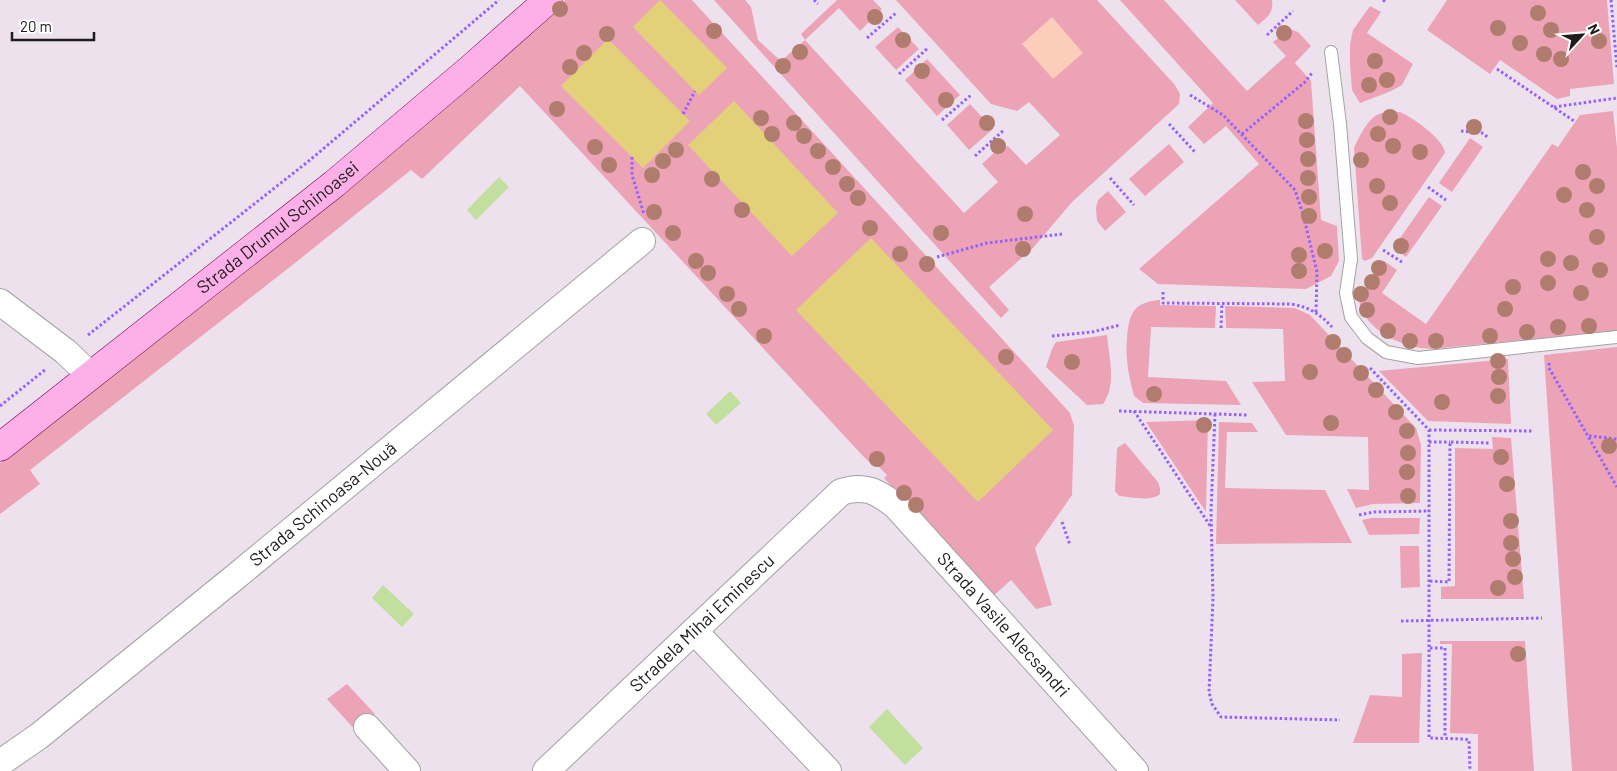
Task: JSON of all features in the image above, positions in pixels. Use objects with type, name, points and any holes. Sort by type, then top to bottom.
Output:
[{"type":"street","name":"Strada Drumul Schinoasei","points":[[0,448],[334,184],[548,0]]},
{"type":"street","name":"Strada Schinoasa-Nouă","points":[[0,763],[38,736],[234,578],[642,241]]},
{"type":"street","points":[[0,302],[66,352],[91,376]]},
{"type":"street","name":"Stradela Mihai Eminescu","points":[[546,771],[841,492],[853,488],[865,489]]},
{"type":"street","name":"Strada Vasile Alecsandri","points":[[865,489],[881,495],[896,506],[1135,771]]},
{"type":"street","points":[[695,632],[828,771]]},
{"type":"street","points":[[368,727],[407,771]]},
{"type":"lane","points":[[1331,52],[1340,124],[1351,259],[1346,293],[1351,317],[1367,338],[1386,352],[1418,358],[1617,337]]},
{"type":"path","points":[[0,406],[310,160],[499,0]]},
{"type":"path","points":[[814,0],[818,4]]},
{"type":"path","points":[[1383,0],[1387,3]]},
{"type":"path","points":[[1611,0],[1617,68]]},
{"type":"path","points":[[1267,35],[1293,11]]},
{"type":"path","points":[[867,38],[896,13]]},
{"type":"path","points":[[899,74],[928,48]]},
{"type":"path","points":[[1242,134],[1305,82],[1331,52]]},
{"type":"path","points":[[1497,69],[1574,121]]},
{"type":"path","points":[[683,114],[695,91]]},
{"type":"path","points":[[942,120],[971,95]]},
{"type":"path","points":[[1190,95],[1223,115],[1295,190],[1304,214],[1317,272],[1316,312]]},
{"type":"path","points":[[1554,107],[1617,98]]},
{"type":"path","points":[[1170,124],[1195,152]]},
{"type":"path","points":[[975,156],[1004,130]]},
{"type":"path","points":[[1461,132],[1482,133],[1489,138]]},
{"type":"path","points":[[632,157],[632,175],[646,221],[642,232],[642,241]]},
{"type":"path","points":[[1110,178],[1134,205]]},
{"type":"path","points":[[1428,187],[1446,200]]},
{"type":"path","points":[[937,257],[987,243],[1063,234]]},
{"type":"path","points":[[1383,250],[1402,262]]},
{"type":"path","points":[[1163,292],[1163,303],[1291,304],[1304,306],[1324,318],[1336,331]]},
{"type":"path","points":[[1221,328],[1222,303]]},
{"type":"path","points":[[1052,336],[1092,332],[1120,325]]},
{"type":"path","points":[[1548,359],[1549,368],[1617,487]]},
{"type":"path","points":[[1369,367],[1429,430],[1429,738],[1469,740],[1470,771]]},
{"type":"path","points":[[1120,411],[1247,415]]},
{"type":"path","points":[[1134,411],[1211,527]]},
{"type":"path","points":[[1215,414],[1211,527],[1213,598],[1208,692],[1212,704],[1221,717],[1340,720]]},
{"type":"path","points":[[1429,430],[1532,431]]},
{"type":"path","points":[[1588,436],[1617,439]]},
{"type":"path","points":[[1429,442],[1490,443]]},
{"type":"path","points":[[1430,582],[1449,582],[1450,442]]},
{"type":"path","points":[[1359,515],[1374,512],[1430,511]]},
{"type":"path","points":[[1062,522],[1070,545]]},
{"type":"path","points":[[1401,621],[1542,618]]},
{"type":"path","points":[[1430,648],[1445,648],[1445,738]]},
{"type":"shaded area","points":[[565,0],[692,0],[1070,413],[1074,426],[1072,495],[1035,548],[1052,605],[1036,609],[1011,580],[992,597],[884,478],[887,475],[875,463],[872,465],[862,455],[520,86],[422,179],[411,170],[30,470],[40,484],[0,514],[0,463],[381,163],[478,81],[500,56]]},
{"type":"shaded area","points":[[660,0],[727,68],[699,95],[633,27]]},
{"type":"shaded area","points":[[714,0],[745,0],[751,7],[758,40],[781,61],[805,40],[964,213],[998,182],[982,164],[997,150],[1008,146],[1026,165],[1060,135],[1029,102],[1017,111],[991,104],[896,0],[1097,0],[1175,85],[1180,94],[1179,104],[1072,202],[1033,248],[989,287],[1009,310],[1001,318]]},
{"type":"shaded area","points":[[837,0],[873,0],[882,9],[860,31],[839,8],[805,40],[801,34]]},
{"type":"shaded area","points":[[1120,0],[1164,0],[1247,91],[1286,56],[1273,42],[1290,29],[1298,32],[1311,46],[1295,63],[1311,81],[1321,220],[1337,226],[1339,261],[1331,276],[1306,289],[1158,284],[1139,269],[1259,164],[1226,126],[1204,144],[1188,127],[1213,103]]},
{"type":"shaded area","points":[[1235,0],[1272,0],[1272,8],[1258,25]]},
{"type":"shaded area","points":[[1447,0],[1607,0],[1614,84],[1570,89],[1570,96],[1557,99],[1500,60],[1490,74],[1427,30]]},
{"type":"shaded area","points":[[1370,6],[1381,12],[1367,33],[1413,64],[1402,85],[1360,103],[1352,90],[1350,44],[1353,30]]},
{"type":"shaded area","points":[[1052,17],[1083,53],[1053,79],[1022,44]]},
{"type":"shaded area","points":[[898,27],[919,49],[896,70],[875,47]]},
{"type":"shaded area","points":[[608,39],[690,121],[643,168],[561,86]]},
{"type":"shaded area","points":[[927,59],[960,95],[937,116],[905,80]]},
{"type":"shaded area","points":[[734,101],[838,213],[792,256],[688,145]]},
{"type":"shaded area","points":[[970,104],[993,129],[969,150],[947,125]]},
{"type":"shaded area","points":[[1613,111],[1617,148],[1617,331],[1431,349],[1403,344],[1378,330],[1370,323],[1361,307],[1359,298],[1384,261],[1397,270],[1382,293],[1426,324],[1552,144],[1558,147],[1580,115]]},
{"type":"shaded area","points":[[1400,112],[1419,123],[1433,135],[1443,147],[1445,153],[1372,258],[1365,261],[1362,259],[1354,148],[1371,119],[1378,114]]},
{"type":"shaded area","points":[[1470,138],[1483,147],[1452,192],[1439,183]]},
{"type":"shaded area","points":[[1169,144],[1184,162],[1145,196],[1129,179]]},
{"type":"shaded area","points":[[499,177],[509,187],[476,220],[467,210]]},
{"type":"shaded area","points":[[1108,191],[1126,212],[1105,231],[1097,221],[1096,208],[1098,200]]},
{"type":"shaded area","points":[[1429,197],[1442,206],[1406,257],[1393,248]]},
{"type":"shaded area","points":[[871,238],[1053,430],[978,502],[796,310]]},
{"type":"shaded area","points":[[1160,300],[1160,305],[1216,306],[1215,328],[1151,327],[1148,377],[1226,381],[1241,405],[1143,403],[1134,396],[1127,360],[1129,322],[1138,307],[1144,303]]},
{"type":"shaded area","points":[[1225,306],[1295,308],[1310,315],[1416,428],[1421,445],[1420,503],[1373,504],[1356,508],[1347,489],[1369,490],[1368,437],[1286,435],[1252,382],[1285,381],[1283,329],[1226,328]]},
{"type":"shaded area","points":[[1107,335],[1111,371],[1110,388],[1103,404],[1087,405],[1046,367],[1056,342]]},
{"type":"shaded area","points":[[1617,347],[1617,771],[1572,771],[1544,355]]},
{"type":"shaded area","points":[[1508,359],[1511,424],[1428,421],[1379,371]]},
{"type":"shaded area","points":[[730,391],[741,403],[716,425],[706,414]]},
{"type":"shaded area","points":[[1208,420],[1206,512],[1146,422]]},
{"type":"shaded area","points":[[1219,422],[1252,423],[1258,432],[1227,432],[1225,488],[1325,490],[1352,543],[1216,544]]},
{"type":"shaded area","points":[[1492,437],[1511,438],[1524,599],[1441,599],[1441,587],[1455,586],[1455,448],[1493,449]]},
{"type":"shaded area","points":[[1125,443],[1158,482],[1160,494],[1151,498],[1141,498],[1119,496],[1115,491],[1117,448]]},
{"type":"shaded area","points":[[1371,518],[1420,518],[1419,534],[1369,535],[1362,520]]},
{"type":"shaded area","points":[[1400,546],[1419,546],[1420,587],[1401,588]]},
{"type":"shaded area","points":[[383,585],[414,614],[402,627],[372,598]]},
{"type":"shaded area","points":[[1440,641],[1525,641],[1534,771],[1478,771],[1478,734],[1450,733],[1452,644],[1440,644]]},
{"type":"shaded area","points":[[1422,653],[1419,743],[1353,743],[1370,695],[1402,697],[1402,654]]},
{"type":"shaded area","points":[[347,684],[375,714],[357,732],[327,699]]},
{"type":"shaded area","points":[[887,709],[923,748],[905,765],[869,727]]}]
